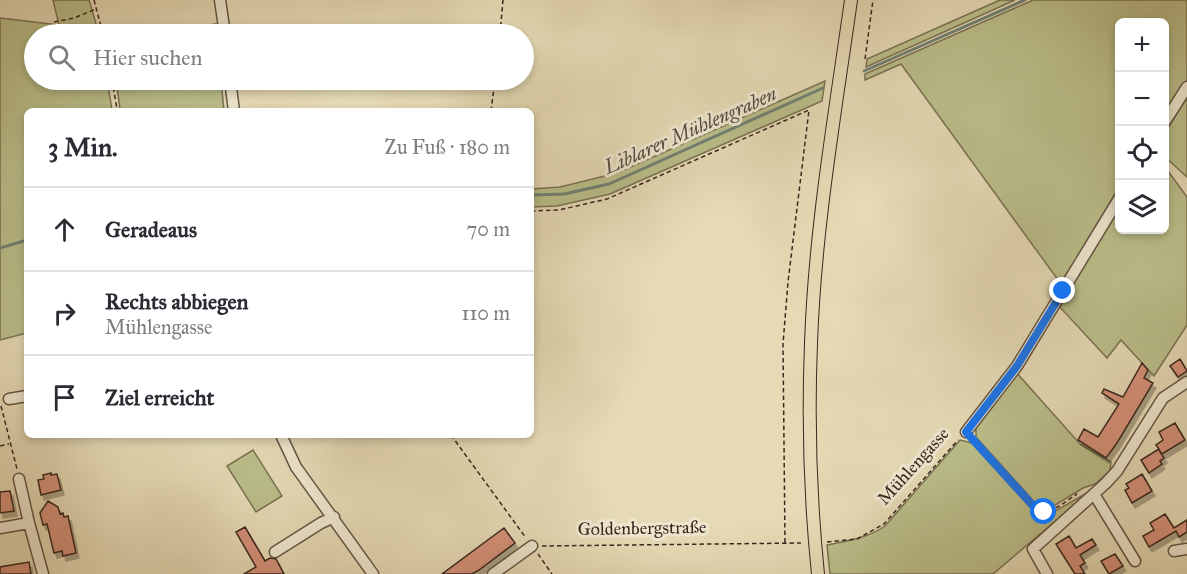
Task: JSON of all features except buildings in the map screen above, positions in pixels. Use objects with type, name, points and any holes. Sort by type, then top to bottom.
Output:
[{"type":"main road","points":[[818,574],[812,517],[811,341],[820,228],[851,0]]},
{"type":"street","points":[[220,0],[224,24]]},
{"type":"street","points":[[1169,115],[1187,87]]},
{"type":"street","points":[[231,90],[234,108]]},
{"type":"street","name":"Mühlengasse","points":[[966,432],[1017,366],[1115,204]]},
{"type":"street","points":[[1047,574],[1033,549],[1117,471],[1164,398],[1187,382]]},
{"type":"street","points":[[5,401],[24,397]]},
{"type":"street","points":[[282,438],[296,467],[373,574]]},
{"type":"street","points":[[19,479],[43,574]]},
{"type":"street","points":[[1094,494],[1135,561]]},
{"type":"street","points":[[275,552],[334,517]]},
{"type":"street","points":[[0,528],[29,523]]},
{"type":"street","points":[[493,574],[532,546]]},
{"type":"street","points":[[1174,551],[1187,549]]},
{"type":"path","points":[[94,0],[100,24]]},
{"type":"path","points":[[501,24],[503,0]]},
{"type":"path","points":[[865,59],[873,0]]},
{"type":"path","points":[[54,22],[74,18],[96,9]]},
{"type":"path","points":[[114,90],[117,108]]},
{"type":"path","points":[[491,108],[494,90]]},
{"type":"path","points":[[534,211],[559,210],[607,199],[809,110],[788,282],[783,344],[785,543]]},
{"type":"path","points":[[5,401],[10,444],[19,479]]},
{"type":"path","points":[[966,432],[1036,509],[1044,512],[1050,511],[1082,490]]},
{"type":"path","name":"Mühlengasse","points":[[826,542],[857,539],[884,524],[966,432]]},
{"type":"path","points":[[453,438],[552,574]]},
{"type":"path","points":[[0,446],[10,444]]},
{"type":"path","name":"Goldenbergstraße","points":[[532,546],[801,543]]},
{"type":"green space","points":[[53,0],[89,0],[96,24],[59,24]]},
{"type":"green space","points":[[1000,0],[1015,0],[866,67],[867,59]]},
{"type":"green space","points":[[1033,0],[1187,0],[1187,80],[1169,109],[1169,18],[1115,18],[1115,195],[1061,284],[901,64],[865,80],[865,74]]},
{"type":"green space","points":[[0,18],[51,24],[24,24],[24,90],[109,90],[112,108],[24,108],[24,334],[0,340]]},
{"type":"green space","points":[[825,81],[822,101],[610,194],[557,206],[534,207],[534,189],[560,187],[617,173]]},
{"type":"green space","points":[[117,90],[222,90],[224,108],[120,108]]},
{"type":"green space","points":[[1187,97],[1187,177],[1169,161],[1169,126]]},
{"type":"green space","points":[[1169,172],[1187,197],[1187,325],[1154,376],[1121,340],[1107,358],[1058,305],[1115,212],[1115,234],[1169,234]]},
{"type":"green space","points":[[1016,372],[1080,444],[1111,462],[1110,471],[1095,484],[1083,488],[1047,510],[1039,507],[976,437],[976,425]]},
{"type":"green space","points":[[960,440],[972,443],[1038,513],[1052,513],[1092,490],[993,574],[830,574],[827,545],[864,536],[885,526]]},
{"type":"green space","points":[[253,450],[282,496],[256,512],[227,466]]},
{"type":"waterway","name":"Liblarer Mühlengraben","points":[[864,71],[1025,0]]},
{"type":"waterway","name":"Liblarer Mühlengraben","points":[[534,195],[564,194],[609,184],[823,88]]},
{"type":"waterway","name":"Liblarer Mühlengraben","points":[[0,248],[24,241]]},
{"type":"route","points":[[1044,512],[1036,509],[966,432],[1017,366],[1063,291]]}]
